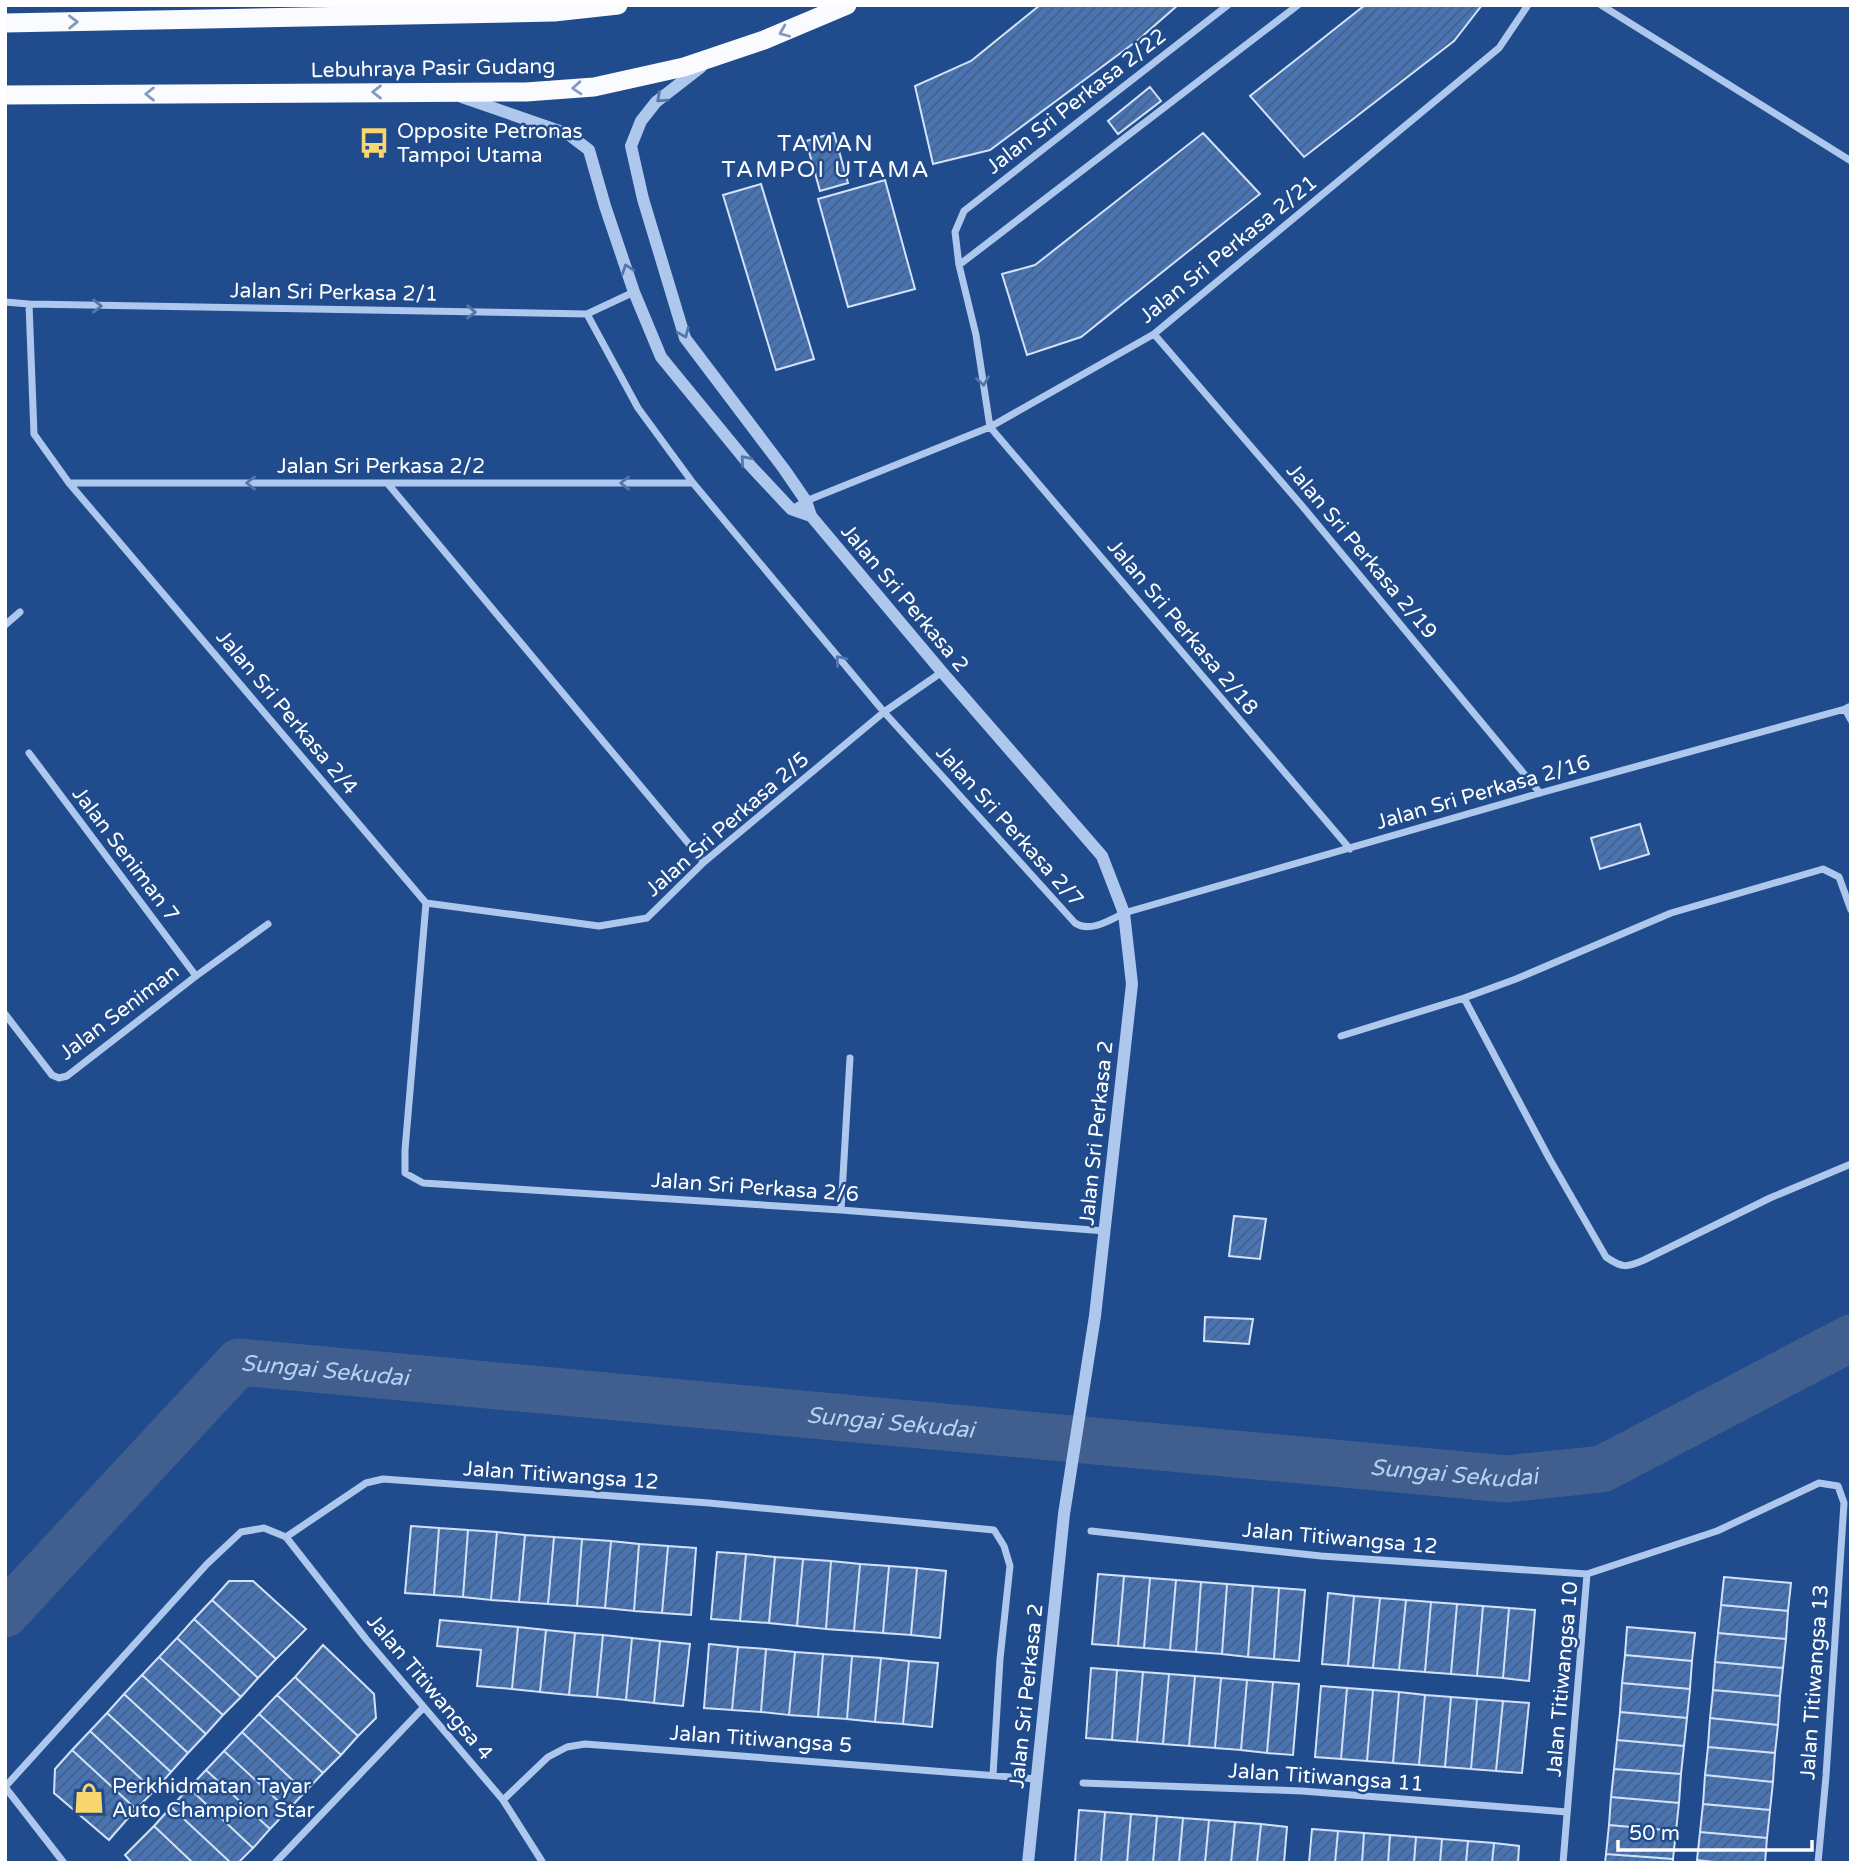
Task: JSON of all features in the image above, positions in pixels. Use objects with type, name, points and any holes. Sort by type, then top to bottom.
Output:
[{"type":"highway","points":[[5,23],[445,10],[554,12],[618,5]]},
{"type":"highway","name":"Lebuhraya Pasir Gudang","points":[[5,95],[526,92],[594,87],[715,56],[764,40],[847,5]]},
{"type":"street","name":"Jalan Sri Perkasa 2/22","points":[[960,265],[955,232],[964,211],[1228,5]]},
{"type":"street","points":[[990,427],[976,335],[960,265],[1298,5]]},
{"type":"street","name":"Jalan Sri Perkasa 2/21","points":[[792,509],[990,427],[1154,334],[1499,48],[1528,5]]},
{"type":"street","points":[[1601,5],[1851,161]]},
{"type":"street","name":"Jalan Sri Perkasa 2","points":[[715,56],[656,102],[641,121],[631,146],[643,199],[685,338],[784,469],[806,501],[811,516],[1102,856],[1124,913],[1132,984],[1095,1316],[1064,1514],[1028,1863]]},
{"type":"street","name":"Jalan Sri Perkasa 2","points":[[445,92],[568,134],[589,150],[634,292],[661,357],[747,462],[792,509],[811,516]]},
{"type":"street","name":"Jalan Sri Perkasa 2/1","points":[[5,303],[587,314],[634,292]]},
{"type":"street","name":"Jalan Sri Perkasa 2/4","points":[[29,304],[34,434],[69,482],[426,903]]},
{"type":"street","points":[[587,314],[638,408],[693,483],[884,712]]},
{"type":"street","name":"Jalan Sri Perkasa 2/19","points":[[1154,334],[1303,507],[1540,793]]},
{"type":"street","name":"Jalan Sri Perkasa 2/18","points":[[990,427],[1350,849]]},
{"type":"street","name":"Jalan Sri Perkasa 2/2","points":[[69,482],[693,483]]},
{"type":"street","points":[[388,484],[704,862]]},
{"type":"street","points":[[5,625],[20,612]]},
{"type":"street","name":"Jalan Sri Perkasa 2/5","points":[[426,903],[599,926],[647,918],[704,862],[884,712],[942,672]]},
{"type":"street","points":[[1848,708],[1851,720]]},
{"type":"street","name":"Jalan Sri Perkasa 2/16","points":[[1124,913],[1540,793],[1848,708]]},
{"type":"street","name":"Jalan Sri Perkasa 2/7","points":[[884,712],[1075,923],[1081,927],[1094,926],[1124,913]]},
{"type":"street","name":"Jalan Seniman 7","points":[[29,753],[196,976]]},
{"type":"street","points":[[1341,1036],[1516,979],[1671,913],[1823,869],[1839,877],[1851,910]]},
{"type":"street","name":"Jalan Sri Perkasa 2/6","points":[[426,903],[405,1150],[405,1172],[423,1182],[1105,1231]]},
{"type":"street","name":"Jalan Seniman","points":[[5,1014],[52,1074],[59,1078],[67,1076],[268,924]]},
{"type":"street","points":[[1464,998],[1549,1158],[1606,1257],[1618,1265],[1629,1266],[1644,1261],[1770,1198],[1851,1164]]},
{"type":"street","points":[[841,1210],[850,1058]]},
{"type":"street","name":"Jalan Titiwangsa 12","points":[[286,1537],[366,1483],[383,1479],[709,1503],[994,1530],[1004,1546],[1010,1566],[1000,1659],[993,1775]]},
{"type":"street","name":"Jalan Titiwangsa 10","points":[[1563,1863],[1587,1574],[1717,1531],[1819,1483],[1838,1486],[1844,1503]]},
{"type":"street","name":"Jalan Titiwangsa 13","points":[[1818,1863],[1844,1503]]},
{"type":"street","points":[[64,1863],[5,1787],[207,1564],[241,1532],[264,1528],[286,1537]]},
{"type":"street","name":"Jalan Titiwangsa 12","points":[[1091,1531],[1321,1556],[1587,1574]]},
{"type":"street","name":"Jalan Titiwangsa 4","points":[[286,1537],[422,1708],[503,1800],[544,1863]]},
{"type":"street","points":[[275,1863],[422,1708]]},
{"type":"street","name":"Jalan Titiwangsa 5","points":[[503,1800],[548,1757],[567,1746],[585,1744],[1037,1779]]},
{"type":"street","name":"Jalan Titiwangsa 11","points":[[1083,1783],[1302,1791],[1567,1812]]},
{"type":"building","points":[[1040,5],[1178,5],[1138,40],[990,150],[933,164],[915,86],[971,61]]},
{"type":"building","points":[[1365,5],[1482,5],[1454,41],[1304,157],[1250,96]]},
{"type":"building","points":[[1150,87],[1161,101],[1118,134],[1108,121]]},
{"type":"building","points":[[834,133],[848,183],[820,191],[806,141]]},
{"type":"building","points":[[1203,133],[1260,194],[1081,337],[1027,355],[1002,274],[1035,265]]},
{"type":"building","points":[[885,180],[915,289],[848,307],[818,199]]},
{"type":"building","points":[[761,184],[814,359],[776,370],[723,195]]},
{"type":"building","points":[[1640,824],[1649,854],[1600,869],[1591,838]]},
{"type":"building","points":[[1234,1216],[1266,1219],[1260,1259],[1229,1256]]},
{"type":"building","points":[[1205,1317],[1253,1319],[1249,1344],[1204,1341]]},
{"type":"building","points":[[411,1526],[439,1528],[434,1595],[405,1593]]},
{"type":"building","points":[[439,1528],[468,1530],[463,1597],[434,1595]]},
{"type":"building","points":[[468,1530],[497,1532],[491,1600],[463,1597]]},
{"type":"building","points":[[497,1532],[525,1535],[519,1602],[491,1600]]},
{"type":"building","points":[[525,1535],[554,1537],[548,1604],[519,1602]]},
{"type":"building","points":[[554,1537],[582,1539],[577,1606],[548,1604]]},
{"type":"building","points":[[582,1539],[611,1541],[605,1608],[577,1606]]},
{"type":"building","points":[[611,1541],[639,1544],[634,1611],[605,1608]]},
{"type":"building","points":[[639,1544],[668,1546],[662,1613],[634,1611]]},
{"type":"building","points":[[668,1546],[696,1548],[691,1615],[662,1613]]},
{"type":"building","points":[[717,1552],[746,1554],[740,1621],[711,1619]]},
{"type":"building","points":[[746,1554],[775,1557],[769,1623],[740,1621]]},
{"type":"building","points":[[775,1557],[803,1559],[797,1626],[769,1623]]},
{"type":"building","points":[[803,1559],[831,1561],[826,1629],[797,1626]]},
{"type":"building","points":[[831,1561],[860,1564],[854,1631],[826,1629]]},
{"type":"building","points":[[860,1564],[889,1566],[883,1633],[854,1631]]},
{"type":"building","points":[[889,1566],[917,1568],[911,1635],[883,1633]]},
{"type":"building","points":[[917,1568],[946,1571],[940,1638],[911,1635]]},
{"type":"building","points":[[1098,1574],[1124,1576],[1118,1646],[1092,1644]]},
{"type":"building","points":[[1124,1576],[1150,1578],[1144,1648],[1118,1646]]},
{"type":"building","points":[[1724,1577],[1791,1583],[1788,1611],[1721,1605]]},
{"type":"building","points":[[1150,1578],[1176,1580],[1170,1650],[1144,1648]]},
{"type":"building","points":[[1176,1580],[1201,1582],[1196,1652],[1170,1650]]},
{"type":"building","points":[[229,1581],[253,1581],[306,1629],[276,1659],[212,1600]]},
{"type":"building","points":[[1201,1582],[1227,1584],[1222,1654],[1196,1652]]},
{"type":"building","points":[[1227,1584],[1253,1586],[1248,1657],[1222,1654]]},
{"type":"building","points":[[1253,1586],[1279,1588],[1274,1659],[1248,1657]]},
{"type":"building","points":[[1279,1588],[1305,1590],[1299,1661],[1274,1659]]},
{"type":"building","points":[[1328,1593],[1354,1596],[1348,1666],[1322,1664]]},
{"type":"building","points":[[1354,1596],[1380,1598],[1373,1668],[1348,1666]]},
{"type":"building","points":[[1380,1598],[1406,1600],[1399,1670],[1373,1668]]},
{"type":"building","points":[[212,1600],[276,1659],[258,1678],[194,1619]]},
{"type":"building","points":[[1406,1600],[1431,1602],[1425,1672],[1399,1670]]},
{"type":"building","points":[[1431,1602],[1457,1604],[1451,1674],[1425,1672]]},
{"type":"building","points":[[1457,1604],[1483,1606],[1477,1676],[1451,1674]]},
{"type":"building","points":[[1721,1605],[1788,1611],[1786,1639],[1718,1633]]},
{"type":"building","points":[[1483,1606],[1509,1608],[1503,1678],[1477,1676]]},
{"type":"building","points":[[1509,1608],[1535,1610],[1529,1681],[1503,1678]]},
{"type":"building","points":[[194,1619],[258,1678],[241,1697],[177,1638]]},
{"type":"building","points":[[440,1620],[518,1627],[512,1689],[477,1686],[481,1650],[437,1646]]},
{"type":"building","points":[[518,1627],[546,1630],[540,1692],[512,1689]]},
{"type":"building","points":[[1627,1627],[1695,1633],[1692,1661],[1625,1655]]},
{"type":"building","points":[[546,1630],[575,1633],[569,1695],[540,1692]]},
{"type":"building","points":[[575,1633],[603,1635],[597,1697],[569,1695]]},
{"type":"building","points":[[1718,1633],[1786,1639],[1783,1668],[1715,1662]]},
{"type":"building","points":[[603,1635],[632,1638],[626,1700],[597,1697]]},
{"type":"building","points":[[177,1638],[241,1697],[223,1715],[159,1657]]},
{"type":"building","points":[[632,1638],[660,1641],[654,1703],[626,1700]]},
{"type":"building","points":[[660,1641],[690,1644],[683,1706],[654,1703]]},
{"type":"building","points":[[709,1644],[738,1647],[732,1710],[704,1708]]},
{"type":"building","points":[[323,1645],[374,1694],[376,1718],[358,1736],[295,1677]]},
{"type":"building","points":[[738,1647],[766,1649],[761,1712],[732,1710]]},
{"type":"building","points":[[766,1649],[795,1652],[789,1715],[761,1712]]},
{"type":"building","points":[[795,1652],[823,1654],[818,1717],[789,1715]]},
{"type":"building","points":[[823,1654],[852,1656],[847,1719],[818,1717]]},
{"type":"building","points":[[1625,1655],[1692,1661],[1690,1689],[1622,1683]]},
{"type":"building","points":[[852,1656],[881,1658],[875,1722],[847,1719]]},
{"type":"building","points":[[159,1657],[223,1715],[206,1734],[142,1675]]},
{"type":"building","points":[[881,1658],[909,1661],[903,1724],[875,1722]]},
{"type":"building","points":[[909,1661],[938,1663],[932,1727],[903,1724]]},
{"type":"building","points":[[1715,1662],[1783,1668],[1780,1696],[1713,1690]]},
{"type":"building","points":[[1091,1668],[1117,1670],[1112,1740],[1086,1738]]},
{"type":"building","points":[[1117,1670],[1143,1672],[1137,1742],[1112,1740]]},
{"type":"building","points":[[1143,1672],[1169,1674],[1163,1744],[1137,1742]]},
{"type":"building","points":[[1169,1674],[1195,1676],[1189,1746],[1163,1744]]},
{"type":"building","points":[[142,1675],[206,1734],[188,1753],[124,1694]]},
{"type":"building","points":[[1195,1676],[1221,1678],[1215,1748],[1189,1746]]},
{"type":"building","points":[[295,1677],[358,1736],[341,1755],[277,1695]]},
{"type":"building","points":[[1221,1678],[1247,1680],[1241,1750],[1215,1748]]},
{"type":"building","points":[[1247,1680],[1273,1682],[1267,1753],[1241,1750]]},
{"type":"building","points":[[1273,1682],[1299,1684],[1293,1755],[1267,1753]]},
{"type":"building","points":[[1622,1683],[1690,1689],[1687,1718],[1620,1712]]},
{"type":"building","points":[[1321,1686],[1347,1688],[1341,1759],[1315,1757]]},
{"type":"building","points":[[1347,1688],[1373,1690],[1367,1761],[1341,1759]]},
{"type":"building","points":[[1373,1690],[1399,1692],[1393,1763],[1367,1761]]},
{"type":"building","points":[[1713,1690],[1780,1696],[1778,1725],[1710,1718]]},
{"type":"building","points":[[1399,1692],[1425,1695],[1419,1765],[1393,1763]]},
{"type":"building","points":[[124,1694],[188,1753],[171,1772],[107,1713]]},
{"type":"building","points":[[277,1695],[341,1755],[323,1773],[259,1714]]},
{"type":"building","points":[[1425,1695],[1451,1697],[1445,1767],[1419,1765]]},
{"type":"building","points":[[1451,1697],[1477,1699],[1471,1769],[1445,1767]]},
{"type":"building","points":[[1477,1699],[1503,1701],[1496,1771],[1471,1769]]},
{"type":"building","points":[[1503,1701],[1529,1703],[1522,1773],[1496,1771]]},
{"type":"building","points":[[1620,1712],[1687,1718],[1684,1746],[1617,1740]]},
{"type":"building","points":[[107,1713],[171,1772],[154,1791],[90,1731]]},
{"type":"building","points":[[259,1714],[323,1773],[305,1792],[242,1732]]},
{"type":"building","points":[[1710,1718],[1778,1725],[1775,1753],[1708,1747]]},
{"type":"building","points":[[90,1731],[154,1791],[136,1809],[72,1750]]},
{"type":"building","points":[[242,1732],[305,1792],[288,1810],[224,1751]]},
{"type":"building","points":[[1617,1740],[1684,1746],[1681,1774],[1614,1769]]},
{"type":"building","points":[[1708,1747],[1775,1753],[1773,1782],[1705,1775]]},
{"type":"building","points":[[72,1750],[136,1809],[109,1840],[54,1793],[55,1769]]},
{"type":"building","points":[[224,1751],[288,1810],[270,1829],[206,1770]]},
{"type":"building","points":[[1614,1769],[1681,1774],[1679,1803],[1611,1797]]},
{"type":"building","points":[[206,1770],[270,1829],[253,1848],[189,1788]]},
{"type":"building","points":[[1705,1775],[1773,1782],[1770,1810],[1703,1804]]},
{"type":"building","points":[[189,1788],[253,1848],[238,1863],[231,1863],[171,1807]]},
{"type":"building","points":[[1611,1797],[1679,1803],[1676,1831],[1609,1825]]},
{"type":"building","points":[[1703,1804],[1770,1810],[1767,1838],[1700,1832]]},
{"type":"building","points":[[171,1807],[231,1863],[193,1863],[154,1826]]},
{"type":"building","points":[[1079,1810],[1105,1812],[1101,1863],[1075,1863]]},
{"type":"building","points":[[1105,1812],[1131,1814],[1127,1863],[1101,1863]]},
{"type":"building","points":[[1131,1814],[1157,1816],[1153,1863],[1127,1863]]},
{"type":"building","points":[[1157,1816],[1183,1818],[1179,1863],[1153,1863]]},
{"type":"building","points":[[1183,1818],[1209,1820],[1205,1863],[1179,1863]]},
{"type":"building","points":[[1209,1820],[1235,1822],[1231,1863],[1205,1863]]},
{"type":"building","points":[[1235,1822],[1261,1824],[1257,1863],[1231,1863]]},
{"type":"building","points":[[1261,1824],[1287,1827],[1284,1863],[1257,1863]]},
{"type":"building","points":[[1609,1825],[1676,1831],[1673,1859],[1606,1854]]},
{"type":"building","points":[[154,1826],[193,1863],[132,1863],[125,1855]]},
{"type":"building","points":[[1312,1829],[1338,1831],[1335,1863],[1309,1863]]},
{"type":"building","points":[[1338,1831],[1364,1833],[1362,1863],[1335,1863]]},
{"type":"building","points":[[1700,1832],[1767,1838],[1765,1863],[1697,1860]]},
{"type":"building","points":[[1364,1833],[1390,1835],[1388,1863],[1362,1863]]},
{"type":"building","points":[[1390,1835],[1416,1837],[1414,1863],[1388,1863]]},
{"type":"building","points":[[1416,1837],[1442,1839],[1440,1863],[1414,1863]]},
{"type":"building","points":[[1442,1839],[1468,1841],[1466,1863],[1440,1863]]},
{"type":"building","points":[[1468,1841],[1494,1843],[1492,1863],[1466,1863]]},
{"type":"building","points":[[1494,1843],[1519,1846],[1518,1863],[1492,1863]]},
{"type":"building","points":[[1606,1854],[1673,1859],[1673,1863],[1605,1863]]},
{"type":"waterway","name":"Sungai Sekudai","points":[[5,1614],[239,1362],[1506,1479],[1602,1469],[1851,1338]]},
{"type":"place","name":"Opposite Petronas Tampoi Utama","points":[[374,143]]},
{"type":"place","name":"Perkhidmatan Tayar Auto Champion Star","points":[[89,1798]]},
{"type":"district","name":"TAMAN TAMPOI UTAMA","points":[[826,156]]}]
